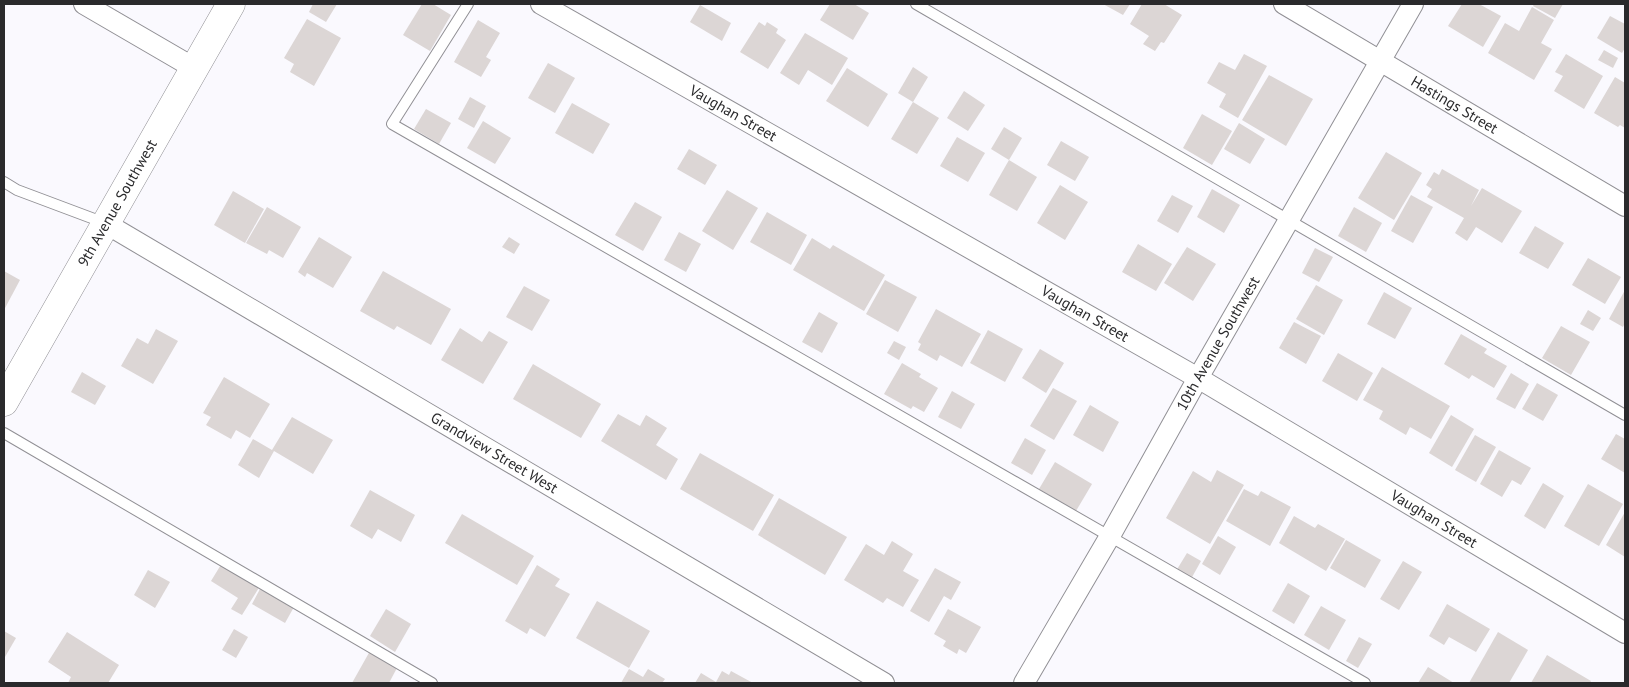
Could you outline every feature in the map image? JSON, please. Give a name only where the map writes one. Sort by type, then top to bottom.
[{"type":"main road","name":"9th Avenue Southwest","points":[[4,400],[231,4]]},
{"type":"street","points":[[84,4],[194,68]]},
{"type":"street","name":"Vaughan Street","points":[[541,4],[1198,378],[1625,633]]},
{"type":"street","name":"Hastings Street","points":[[1284,4],[1625,206]]},
{"type":"street","name":"10th Avenue Southwest","points":[[1024,683],[1110,536],[1198,378],[1413,4]]},
{"type":"street","name":"Grandview Street West","points":[[105,223],[884,683]]},
{"type":"lane","points":[[468,4],[392,124],[1365,683]]},
{"type":"lane","points":[[916,4],[1625,415]]},
{"type":"lane","points":[[4,182],[17,190],[105,223]]},
{"type":"lane","points":[[4,432],[432,683]]},
{"type":"building","points":[[313,4],[337,4],[326,22],[309,12]]},
{"type":"building","points":[[422,4],[433,4],[451,15],[430,51],[403,35]]},
{"type":"building","points":[[830,4],[854,4],[869,13],[853,40],[820,20]]},
{"type":"building","points":[[1103,4],[1130,4],[1123,15]]},
{"type":"building","points":[[1142,4],[1164,4],[1182,15],[1164,43],[1161,42],[1155,51],[1143,44],[1149,36],[1130,24]]},
{"type":"building","points":[[1462,4],[1479,4],[1501,16],[1483,47],[1448,26]]},
{"type":"building","points":[[1534,4],[1563,4],[1555,18],[1533,6]]},
{"type":"building","points":[[700,5],[731,23],[722,41],[690,22]]},
{"type":"building","points":[[1532,7],[1554,20],[1541,43],[1552,49],[1534,80],[1488,53],[1505,23],[1519,31]]},
{"type":"building","points":[[1610,16],[1625,24],[1625,48],[1622,53],[1597,38]]},
{"type":"building","points":[[307,19],[341,38],[314,86],[290,72],[294,64],[284,58]]},
{"type":"building","points":[[478,20],[500,33],[486,57],[491,60],[481,77],[454,62]]},
{"type":"building","points":[[759,22],[765,26],[767,22],[778,29],[776,33],[786,40],[768,69],[740,52]]},
{"type":"building","points":[[805,33],[848,58],[832,85],[808,70],[799,85],[780,73]]},
{"type":"building","points":[[1604,50],[1618,58],[1613,68],[1598,60]]},
{"type":"building","points":[[1244,54],[1267,66],[1238,118],[1219,107],[1226,94],[1207,83],[1219,62],[1235,70]]},
{"type":"building","points":[[1566,54],[1603,76],[1584,109],[1554,91],[1563,76],[1555,72]]},
{"type":"building","points":[[548,63],[575,78],[555,113],[528,98]]},
{"type":"building","points":[[913,67],[928,77],[913,102],[898,93]]},
{"type":"building","points":[[847,68],[888,94],[868,127],[826,101]]},
{"type":"building","points":[[1269,75],[1313,99],[1286,146],[1242,120]]},
{"type":"building","points":[[1615,77],[1625,83],[1625,128],[1620,125],[1618,127],[1594,113]]},
{"type":"building","points":[[964,91],[985,105],[968,131],[947,118]]},
{"type":"building","points":[[470,97],[486,106],[474,128],[458,119]]},
{"type":"building","points":[[913,102],[939,118],[917,154],[891,139]]},
{"type":"building","points":[[572,103],[610,124],[593,154],[555,133]]},
{"type":"building","points":[[426,109],[451,123],[439,144],[414,129]]},
{"type":"building","points":[[1202,114],[1232,131],[1212,165],[1183,148]]},
{"type":"building","points":[[483,121],[511,138],[495,164],[467,148]]},
{"type":"building","points":[[1239,123],[1265,139],[1250,164],[1224,149]]},
{"type":"building","points":[[1004,127],[1022,138],[1009,160],[991,149]]},
{"type":"building","points":[[957,137],[985,153],[968,182],[940,166]]},
{"type":"building","points":[[1061,141],[1089,157],[1075,181],[1047,165]]},
{"type":"building","points":[[689,149],[717,165],[705,185],[677,169]]},
{"type":"building","points":[[1386,152],[1422,173],[1394,220],[1358,198]]},
{"type":"building","points":[[1009,160],[1037,177],[1017,211],[989,195]]},
{"type":"building","points":[[1442,169],[1479,190],[1471,206],[1482,188],[1522,211],[1502,243],[1476,227],[1467,241],[1455,233],[1464,218],[1427,197],[1432,189],[1426,185],[1434,172],[1439,175]]},
{"type":"building","points":[[1060,185],[1088,202],[1065,240],[1037,223]]},
{"type":"building","points":[[1212,189],[1240,205],[1224,233],[1197,217]]},
{"type":"building","points":[[727,190],[758,208],[733,250],[702,231]]},
{"type":"building","points":[[233,191],[264,209],[245,243],[214,225]]},
{"type":"building","points":[[1172,195],[1193,206],[1178,233],[1157,221]]},
{"type":"building","points":[[1411,195],[1433,207],[1413,243],[1391,231]]},
{"type":"building","points":[[635,202],[662,217],[643,251],[615,235]]},
{"type":"building","points":[[267,207],[301,227],[283,258],[269,250],[267,254],[246,243]]},
{"type":"building","points":[[1354,207],[1382,223],[1366,252],[1338,236]]},
{"type":"building","points":[[767,212],[807,235],[791,265],[750,242]]},
{"type":"building","points":[[1535,226],[1564,243],[1548,269],[1519,253]]},
{"type":"building","points":[[679,232],[701,244],[686,272],[664,260]]},
{"type":"building","points":[[319,237],[352,257],[333,288],[307,273],[305,277],[298,272]]},
{"type":"building","points":[[509,237],[520,244],[514,254],[502,247]]},
{"type":"building","points":[[812,238],[830,249],[833,245],[885,275],[864,311],[793,270]]},
{"type":"building","points":[[1138,244],[1172,264],[1156,291],[1122,272]]},
{"type":"building","points":[[1187,247],[1216,264],[1193,301],[1164,283]]},
{"type":"building","points":[[1315,248],[1333,257],[1319,282],[1302,273]]},
{"type":"building","points":[[1588,258],[1621,277],[1605,304],[1572,285]]},
{"type":"building","points":[[4,271],[20,280],[4,310]]},
{"type":"building","points":[[383,271],[451,309],[431,345],[397,326],[394,330],[360,311]]},
{"type":"building","points":[[885,280],[917,297],[898,332],[866,314]]},
{"type":"building","points":[[1316,285],[1343,300],[1324,335],[1296,319]]},
{"type":"building","points":[[524,286],[550,300],[532,331],[506,317]]},
{"type":"building","points":[[1625,290],[1625,323],[1623,327],[1609,319]]},
{"type":"building","points":[[1384,292],[1412,308],[1395,339],[1367,324]]},
{"type":"building","points":[[936,309],[981,334],[962,367],[940,355],[937,361],[918,350],[921,344],[918,342]]},
{"type":"building","points":[[1588,310],[1601,318],[1593,331],[1580,324]]},
{"type":"building","points":[[819,312],[838,323],[822,353],[802,342]]},
{"type":"building","points":[[1294,322],[1321,336],[1306,364],[1279,348]]},
{"type":"building","points":[[1561,326],[1590,342],[1571,375],[1542,358]]},
{"type":"building","points":[[460,328],[482,342],[489,331],[508,342],[483,384],[441,360]]},
{"type":"building","points":[[156,329],[178,341],[153,384],[121,366],[137,338],[148,344]]},
{"type":"building","points":[[988,330],[1023,349],[1005,382],[970,363]]},
{"type":"building","points":[[1461,334],[1487,349],[1484,353],[1507,366],[1494,388],[1472,375],[1469,379],[1444,364]]},
{"type":"building","points":[[894,341],[906,347],[899,360],[887,353]]},
{"type":"building","points":[[1040,349],[1064,363],[1046,393],[1022,378]]},
{"type":"building","points":[[1338,353],[1373,373],[1357,401],[1322,381]]},
{"type":"building","points":[[902,363],[921,374],[919,377],[938,388],[924,412],[913,406],[911,409],[884,394]]},
{"type":"building","points":[[533,364],[601,404],[581,438],[513,399]]},
{"type":"building","points":[[1382,367],[1450,406],[1431,439],[1410,427],[1406,435],[1379,419],[1383,411],[1363,400]]},
{"type":"building","points":[[82,372],[106,386],[95,405],[71,392]]},
{"type":"building","points":[[1511,373],[1529,384],[1515,409],[1496,399]]},
{"type":"building","points":[[224,377],[270,404],[250,438],[236,430],[231,439],[206,425],[211,417],[203,413]]},
{"type":"building","points":[[1537,383],[1558,395],[1543,421],[1522,409]]},
{"type":"building","points":[[1053,388],[1077,401],[1054,440],[1030,426]]},
{"type":"building","points":[[952,391],[975,404],[961,429],[938,417]]},
{"type":"building","points":[[1090,405],[1119,422],[1103,452],[1073,435]]},
{"type":"building","points":[[618,414],[640,426],[646,415],[667,428],[656,445],[678,459],[666,480],[601,441]]},
{"type":"building","points":[[1451,415],[1474,429],[1452,467],[1429,453]]},
{"type":"building","points":[[292,417],[333,440],[313,474],[274,451],[259,478],[238,465],[253,439],[272,450]]},
{"type":"building","points":[[1616,434],[1625,439],[1625,473],[1601,459]]},
{"type":"building","points":[[1475,435],[1496,447],[1476,482],[1455,470]]},
{"type":"building","points":[[1025,438],[1046,450],[1032,475],[1011,463]]},
{"type":"building","points":[[1499,450],[1531,468],[1521,485],[1512,480],[1502,497],[1480,484]]},
{"type":"building","points":[[700,453],[774,495],[753,531],[680,489]]},
{"type":"building","points":[[1055,462],[1092,484],[1076,511],[1039,489]]},
{"type":"building","points":[[1217,470],[1244,485],[1210,544],[1166,518],[1193,471],[1211,482]]},
{"type":"building","points":[[1543,483],[1564,496],[1545,529],[1524,516]]},
{"type":"building","points":[[1588,484],[1623,504],[1599,546],[1564,526]]},
{"type":"building","points":[[1244,489],[1258,496],[1261,491],[1291,507],[1270,546],[1226,521]]},
{"type":"building","points":[[370,490],[415,515],[401,542],[378,529],[372,539],[350,526]]},
{"type":"building","points":[[779,498],[847,537],[825,575],[758,535]]},
{"type":"building","points":[[1625,512],[1625,557],[1606,545]]},
{"type":"building","points":[[462,514],[534,556],[517,585],[445,543]]},
{"type":"building","points":[[1294,516],[1315,528],[1318,524],[1345,539],[1326,571],[1279,543]]},
{"type":"building","points":[[1218,536],[1236,547],[1220,575],[1202,564]]},
{"type":"building","points":[[1346,540],[1381,560],[1365,588],[1330,568]]},
{"type":"building","points":[[892,541],[913,554],[903,571],[919,580],[903,607],[887,598],[883,603],[844,580],[866,544],[884,555]]},
{"type":"building","points":[[1187,553],[1201,561],[1191,579],[1176,571]]},
{"type":"building","points":[[1403,561],[1422,572],[1399,610],[1380,599]]},
{"type":"building","points":[[222,563],[260,586],[242,615],[231,609],[238,598],[211,581]]},
{"type":"building","points":[[537,565],[560,579],[555,586],[570,594],[545,637],[530,628],[527,634],[505,621]]},
{"type":"building","points":[[935,568],[961,582],[951,600],[944,596],[929,622],[910,611]]},
{"type":"building","points":[[148,570],[170,582],[155,608],[134,595]]},
{"type":"building","points":[[1288,583],[1310,596],[1294,624],[1272,611]]},
{"type":"building","points":[[260,589],[294,607],[285,623],[252,604]]},
{"type":"building","points":[[597,601],[650,631],[629,668],[576,638]]},
{"type":"building","points":[[1447,604],[1490,629],[1476,652],[1449,637],[1444,645],[1429,636]]},
{"type":"building","points":[[1321,606],[1346,620],[1329,650],[1304,635]]},
{"type":"building","points":[[386,609],[411,624],[395,652],[370,636]]},
{"type":"building","points":[[948,609],[981,627],[966,653],[959,649],[957,654],[943,646],[946,641],[934,634]]},
{"type":"building","points":[[234,629],[248,637],[236,658],[222,650]]},
{"type":"building","points":[[4,631],[16,638],[5,657],[4,657]]},
{"type":"building","points":[[67,632],[119,665],[108,683],[68,683],[71,677],[48,662]]},
{"type":"building","points":[[1498,632],[1528,650],[1509,683],[1469,683]]},
{"type":"building","points":[[1359,637],[1372,644],[1358,668],[1346,661]]},
{"type":"building","points":[[370,651],[398,666],[389,683],[352,683]]},
{"type":"building","points":[[1547,655],[1591,681],[1590,683],[1531,683]]},
{"type":"building","points":[[1428,667],[1454,683],[1418,683]]},
{"type":"building","points":[[629,669],[643,677],[648,669],[665,679],[662,683],[621,683]]},
{"type":"building","points":[[722,671],[729,675],[731,671],[753,683],[695,683],[701,673],[716,682]]}]
